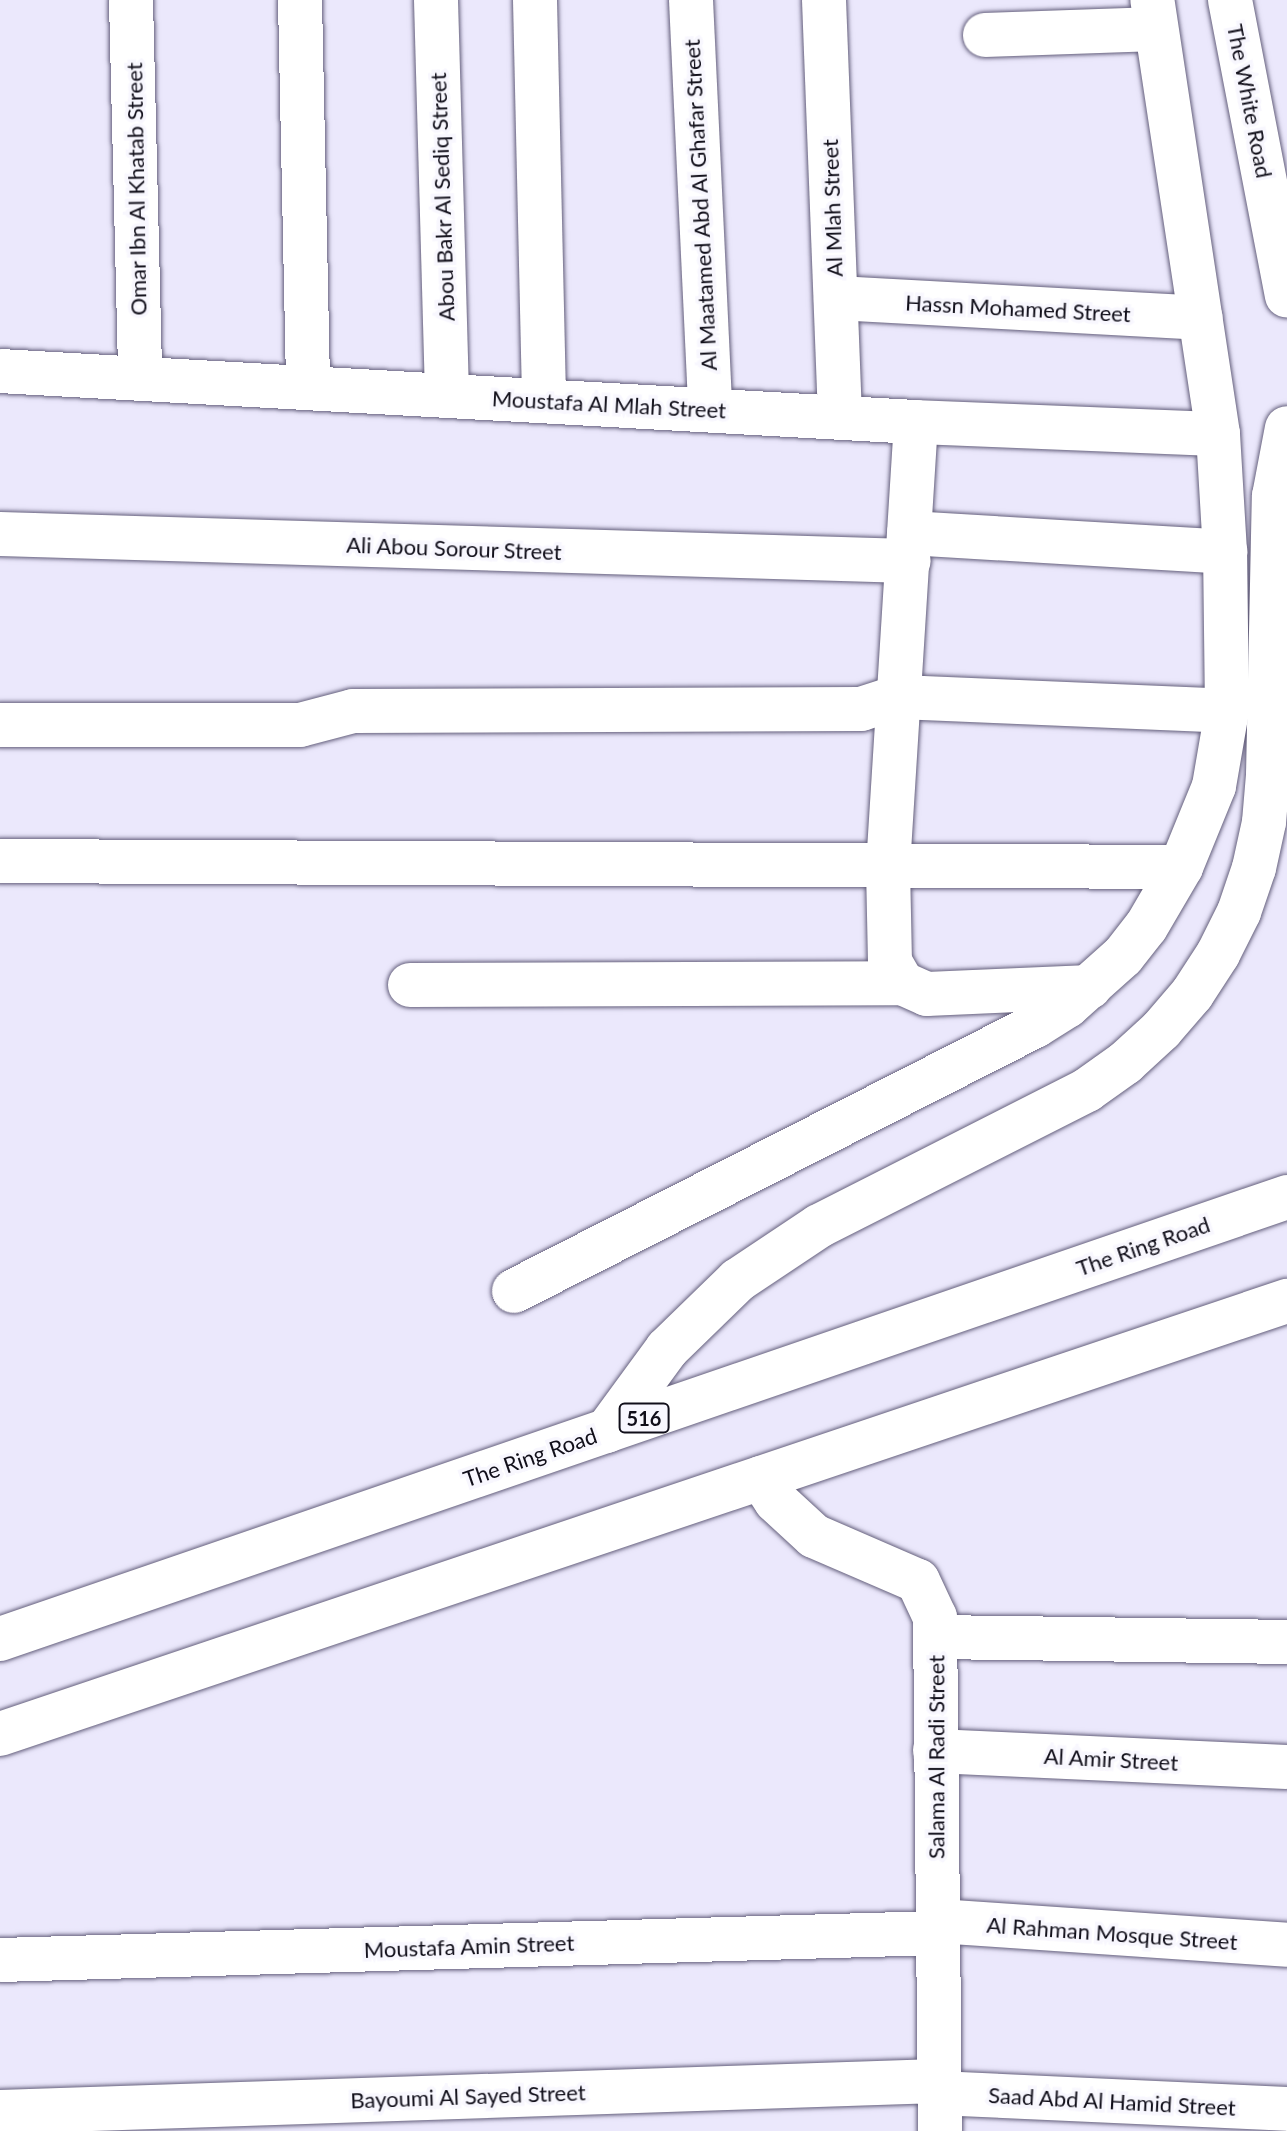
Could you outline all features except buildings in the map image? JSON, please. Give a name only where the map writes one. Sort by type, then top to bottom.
[{"type":"main road","name":"Omar Ibn Al Khatab Street","points":[[131,0],[140,379]]},
{"type":"main road","points":[[300,0],[308,387]]},
{"type":"main road","name":"Abou Bakr Al Sediq Street","points":[[436,0],[447,395]]},
{"type":"main road","points":[[535,0],[544,400]]},
{"type":"main road","name":"Al Maatamed Abd Al Ghafar Street","points":[[691,0],[710,409]]},
{"type":"main road","name":"Al Mlah Street","points":[[824,0],[840,416]]},
{"type":"main road","name":"The White Road","points":[[1230,0],[1287,296]]},
{"type":"main road","points":[[514,1291],[1035,1026],[1090,987],[1123,956],[1146,927],[1181,867],[1214,786],[1227,711],[1225,552],[1218,434],[1154,14],[985,35]]},
{"type":"main road","name":"Hassn Mohamed Street","points":[[836,298],[1200,318]]},
{"type":"main road","name":"Moustafa Al Mlah Street","points":[[0,371],[916,422],[1218,434]]},
{"type":"main road","points":[[902,983],[890,962],[888,867],[916,422]]},
{"type":"main road","points":[[607,1431],[667,1349],[738,1280],[819,1226],[1087,1090],[1152,1038],[1192,994],[1218,954],[1239,912],[1254,868],[1264,822],[1268,775],[1274,496],[1287,428]]},
{"type":"main road","name":"Ali Abou Sorour Street","points":[[0,534],[1225,552]]},
{"type":"main road","points":[[0,725],[300,725],[353,711],[861,709],[899,697],[1227,711]]},
{"type":"main road","points":[[0,861],[1181,867]]},
{"type":"main road","points":[[410,985],[902,983],[927,994],[1090,987]]},
{"type":"main road","name":"The Ring Road","points":[[0,1639],[1287,1197]]},
{"type":"main road","points":[[0,1734],[1287,1301]]},
{"type":"main road","name":"Salama Al Radi Street","points":[[761,1478],[776,1501],[814,1536],[918,1581],[935,1617],[938,2102]]},
{"type":"main road","points":[[935,1637],[1287,1642]]},
{"type":"main road","name":"Al Amir Street","points":[[935,1751],[1287,1767]]},
{"type":"main road","name":"Al Rahman Mosque Street","points":[[938,1927],[1287,1945]]},
{"type":"main road","name":"Moustafa Amin Street","points":[[0,1960],[938,1927]]},
{"type":"main road","name":"Saad Abd Al Hamid Street","points":[[938,2102],[1287,2109]]},
{"type":"main road","name":"Bayoumi Al Sayed Street","points":[[0,2112],[938,2102]]}]
